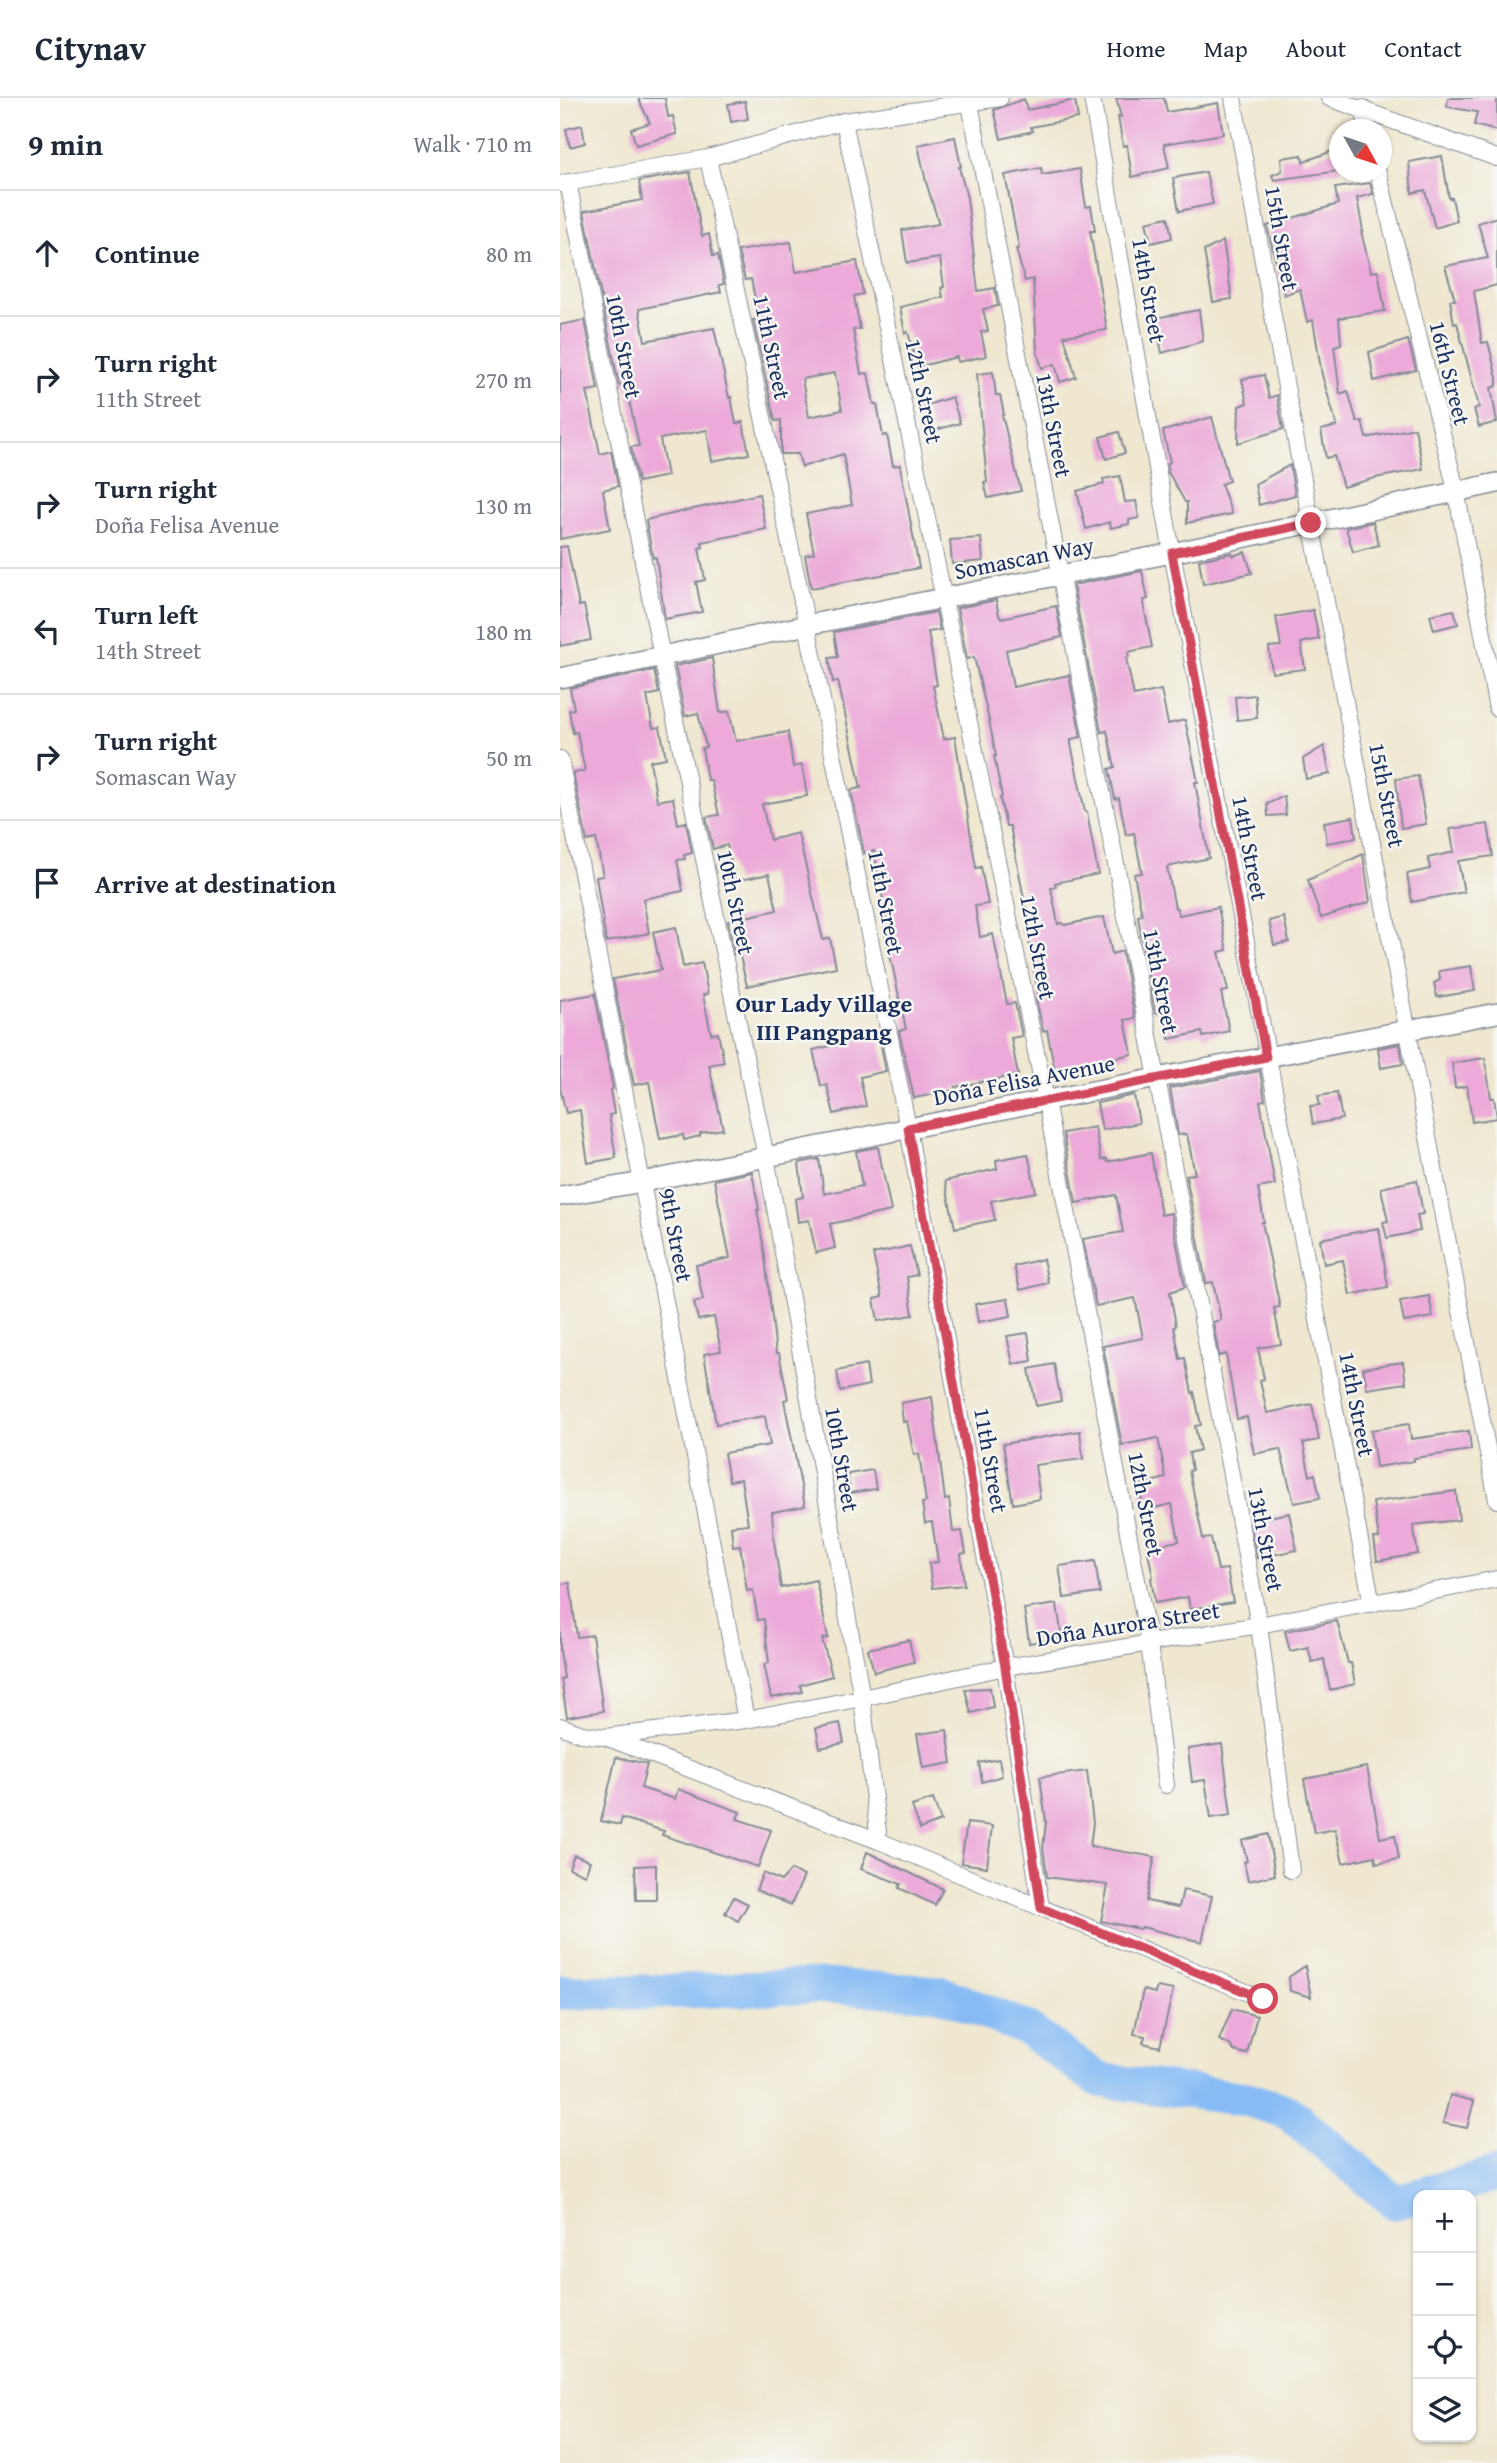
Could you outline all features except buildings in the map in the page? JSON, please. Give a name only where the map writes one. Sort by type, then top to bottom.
[{"type":"street","points":[[564,183],[708,158],[844,121],[1000,98]]},
{"type":"street","name":"14th Street","points":[[1092,98],[1172,553],[1372,1604]]},
{"type":"street","name":"15th Street","points":[[1234,98],[1311,523],[1497,1500]]},
{"type":"street","points":[[1329,98],[1497,158]]},
{"type":"street","name":"13th Street","points":[[970,104],[1259,1625],[1291,1870]]},
{"type":"street","points":[[1363,108],[1366,119]]},
{"type":"street","name":"12th Street","points":[[844,121],[1046,1101],[1149,1643],[1166,1785]]},
{"type":"street","name":"11th Street","points":[[708,158],[807,625],[908,1128],[1005,1667],[1041,1908]]},
{"type":"street","name":"16th Street","points":[[1380,182],[1455,490],[1497,709]]},
{"type":"street","name":"10th Street","points":[[564,183],[765,1157],[862,1698],[879,1840]]},
{"type":"street","name":"Somascan Way","points":[[560,678],[807,625],[1172,553],[1497,483]]},
{"type":"street","name":"9th Street","points":[[560,759],[746,1720]]},
{"type":"street","name":"Doña Felisa Avenue","points":[[560,1196],[643,1182],[1157,1078],[1497,1013]]},
{"type":"street","name":"Doña Aurora Street","points":[[560,1726],[582,1734],[605,1737],[746,1720],[1005,1667],[1259,1625],[1497,1579]]},
{"type":"street","points":[[605,1737],[879,1840],[1263,1999]]},
{"type":"waterway","points":[[560,1992],[825,1986],[940,1993],[1025,2028],[1099,2080],[1247,2099],[1288,2112],[1395,2202],[1497,2174]]},
{"type":"district","name":"Our Lady Village III Pangpang","points":[[824,1018]]},
{"type":"route","points":[[1263,1999],[1041,1908],[1005,1667],[908,1128],[1266,1057],[1172,553],[1311,523]]}]
